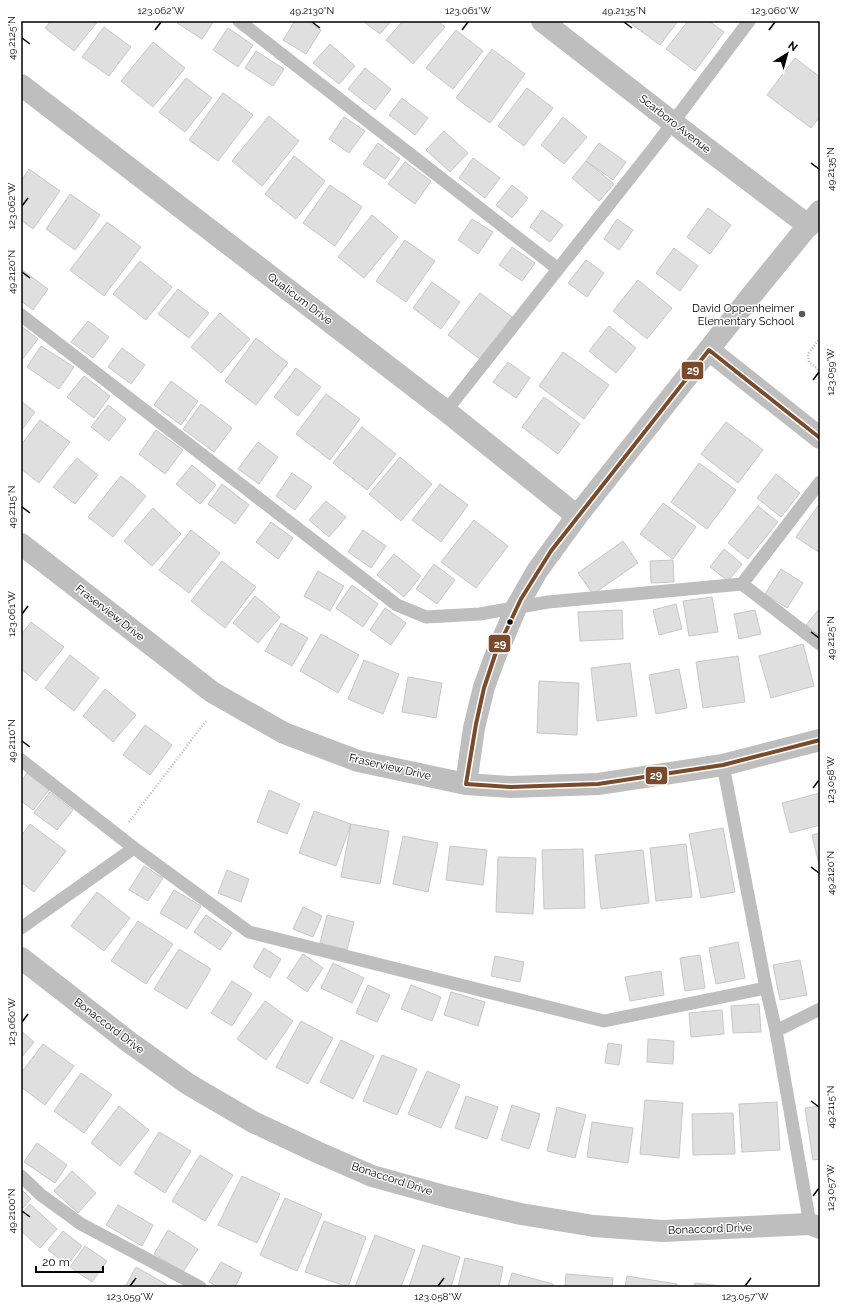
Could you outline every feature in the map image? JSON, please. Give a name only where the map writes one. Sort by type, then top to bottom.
[{"type":"street","name":"Scarboro Avenue","points":[[542,21],[672,122],[814,218]]},
{"type":"street","name":"Qualicum Drive","points":[[21,85],[446,411],[577,516]]},
{"type":"street","points":[[466,784],[474,728],[484,687],[516,608],[537,571],[577,516],[814,218]]},
{"type":"street","points":[[709,350],[820,438]]},
{"type":"street","name":"Fraserview Drive","points":[[21,544],[212,692],[284,733],[358,761],[466,784],[511,788],[598,784],[723,765],[820,740]]},
{"type":"street","name":"Bonaccord Drive","points":[[21,958],[129,1042],[188,1084],[253,1122],[372,1176],[448,1197],[521,1214],[594,1226],[662,1231],[815,1226]]},
{"type":"lane","points":[[239,21],[558,269]]},
{"type":"lane","points":[[446,411],[558,269],[749,21]]},
{"type":"lane","points":[[21,315],[397,605],[426,617],[480,614],[548,602],[742,584],[820,644]]},
{"type":"lane","points":[[742,584],[820,482]]},
{"type":"lane","points":[[21,760],[134,848],[249,932],[604,1021],[766,988]]},
{"type":"lane","points":[[723,765],[766,988],[815,1226]]},
{"type":"lane","points":[[21,928],[134,848]]},
{"type":"lane","points":[[776,1031],[820,1009]]},
{"type":"lane","points":[[21,1176],[41,1194],[81,1224],[200,1287]]},
{"type":"path","points":[[820,338],[808,354],[809,362],[820,371]]},
{"type":"path","points":[[119,835],[206,722]]},
{"type":"building","points":[[51,21],[98,21],[74,51],[45,28]]},
{"type":"building","points":[[178,21],[214,21],[202,39],[177,23]]},
{"type":"building","points":[[295,21],[307,21],[321,30],[306,54],[283,40]]},
{"type":"building","points":[[363,21],[391,21],[380,34]]},
{"type":"building","points":[[403,21],[438,21],[445,27],[413,64],[386,40]]},
{"type":"building","points":[[631,21],[678,21],[660,45],[630,23]]},
{"type":"building","points":[[688,21],[709,21],[724,32],[695,71],[666,49]]},
{"type":"building","points":[[104,27],[131,47],[109,76],[82,57]]},
{"type":"building","points":[[228,28],[253,45],[238,67],[213,50]]},
{"type":"building","points":[[456,30],[483,51],[453,89],[426,68]]},
{"type":"building","points":[[153,42],[185,68],[153,107],[121,81]]},
{"type":"building","points":[[330,44],[355,66],[339,84],[313,63]]},
{"type":"building","points":[[492,49],[525,74],[490,123],[456,98]]},
{"type":"building","points":[[256,51],[284,69],[273,86],[245,68]]},
{"type":"building","points":[[795,58],[820,77],[820,117],[811,128],[767,95]]},
{"type":"building","points":[[365,68],[391,89],[375,110],[348,89]]},
{"type":"building","points":[[186,78],[212,98],[185,132],[159,112]]},
{"type":"building","points":[[527,88],[553,108],[524,146],[498,126]]},
{"type":"building","points":[[223,93],[253,115],[218,161],[189,140]]},
{"type":"building","points":[[402,98],[428,118],[415,135],[389,115]]},
{"type":"building","points":[[269,116],[299,141],[262,186],[232,161]]},
{"type":"building","points":[[344,117],[365,131],[349,153],[329,139]]},
{"type":"building","points":[[563,117],[587,137],[564,164],[541,145]]},
{"type":"building","points":[[444,131],[468,153],[450,172],[426,150]]},
{"type":"building","points":[[378,143],[400,159],[385,179],[363,164]]},
{"type":"building","points":[[599,143],[626,162],[613,180],[586,161]]},
{"type":"building","points":[[294,156],[325,181],[296,219],[265,194]]},
{"type":"building","points":[[473,158],[500,178],[485,198],[459,178]]},
{"type":"building","points":[[586,161],[614,184],[599,201],[572,178]]},
{"type":"building","points":[[405,162],[431,181],[415,204],[388,184]]},
{"type":"building","points":[[29,169],[60,191],[33,229],[21,220],[21,181]]},
{"type":"building","points":[[330,185],[362,207],[335,246],[303,223]]},
{"type":"building","points":[[512,185],[528,198],[512,218],[496,205]]},
{"type":"building","points":[[70,194],[100,215],[75,250],[46,229]]},
{"type":"building","points":[[708,208],[731,225],[710,254],[687,237]]},
{"type":"building","points":[[542,210],[563,225],[550,242],[530,227]]},
{"type":"building","points":[[372,215],[398,237],[364,278],[338,257]]},
{"type":"building","points":[[472,219],[493,232],[478,254],[458,240]]},
{"type":"building","points":[[617,219],[633,230],[619,250],[604,239]]},
{"type":"building","points":[[107,222],[141,247],[104,296],[70,270]]},
{"type":"building","points":[[405,240],[435,261],[406,302],[376,281]]},
{"type":"building","points":[[512,247],[535,263],[522,281],[499,265]]},
{"type":"building","points":[[674,248],[698,266],[680,291],[656,273]]},
{"type":"building","points":[[586,260],[604,273],[587,297],[568,283]]},
{"type":"building","points":[[140,261],[172,287],[146,320],[113,294]]},
{"type":"building","points":[[21,269],[48,289],[33,310],[21,301]]},
{"type":"building","points":[[638,280],[672,308],[647,339],[613,311]]},
{"type":"building","points":[[432,282],[460,302],[441,329],[413,308]]},
{"type":"building","points":[[178,289],[209,313],[189,338],[158,314]]},
{"type":"building","points":[[480,293],[512,317],[481,360],[448,335]]},
{"type":"building","points":[[220,313],[250,339],[221,373],[191,347]]},
{"type":"building","points":[[88,321],[109,337],[93,358],[71,342]]},
{"type":"building","points":[[21,326],[38,339],[21,361]]},
{"type":"building","points":[[609,326],[636,348],[616,373],[589,351]]},
{"type":"building","points":[[256,338],[288,363],[256,405],[225,381]]},
{"type":"building","points":[[41,346],[74,367],[59,389],[27,367]]},
{"type":"building","points":[[122,348],[145,365],[131,384],[108,367]]},
{"type":"building","points":[[563,352],[609,385],[584,419],[539,386]]},
{"type":"building","points":[[508,362],[530,378],[516,398],[493,382]]},
{"type":"building","points":[[296,368],[321,387],[298,416],[274,397]]},
{"type":"building","points":[[84,376],[110,396],[94,418],[67,397]]},
{"type":"building","points":[[171,381],[198,401],[181,425],[154,405]]},
{"type":"building","points":[[326,394],[360,419],[330,460],[296,434]]},
{"type":"building","points":[[544,397],[580,424],[558,454],[522,427]]},
{"type":"building","points":[[21,401],[35,412],[21,431]]},
{"type":"building","points":[[201,404],[232,428],[214,452],[183,429]]},
{"type":"building","points":[[108,405],[126,419],[109,441],[91,427]]},
{"type":"building","points":[[40,420],[70,442],[39,483],[21,469],[21,445]]},
{"type":"building","points":[[726,422],[763,450],[738,483],[701,454]]},
{"type":"building","points":[[362,427],[396,454],[367,490],[333,463]]},
{"type":"building","points":[[156,430],[183,450],[165,474],[139,454]]},
{"type":"building","points":[[258,442],[278,457],[259,484],[238,469]]},
{"type":"building","points":[[400,457],[432,484],[401,521],[369,494]]},
{"type":"building","points":[[77,458],[98,475],[75,504],[53,487]]},
{"type":"building","points":[[699,463],[736,490],[707,529],[671,502]]},
{"type":"building","points":[[192,465],[216,485],[200,504],[176,484]]},
{"type":"building","points":[[292,473],[312,487],[295,510],[276,496]]},
{"type":"building","points":[[776,474],[800,493],[781,517],[757,498]]},
{"type":"building","points":[[121,476],[146,496],[113,537],[88,517]]},
{"type":"building","points":[[222,484],[249,505],[235,524],[208,504]]},
{"type":"building","points":[[440,484],[468,505],[441,542],[412,520]]},
{"type":"building","points":[[326,501],[346,517],[329,537],[309,520]]},
{"type":"building","points":[[663,503],[696,527],[673,559],[640,534]]},
{"type":"building","points":[[758,506],[778,522],[748,559],[728,543]]},
{"type":"building","points":[[818,506],[820,507],[820,553],[796,537]]},
{"type":"building","points":[[153,508],[181,534],[152,566],[124,541]]},
{"type":"building","points":[[474,520],[508,546],[476,588],[441,562]]},
{"type":"building","points":[[271,522],[293,538],[278,559],[256,542]]},
{"type":"building","points":[[191,530],[220,553],[189,593],[159,570]]},
{"type":"building","points":[[363,530],[386,546],[371,568],[348,552]]},
{"type":"building","points":[[623,541],[638,563],[593,594],[578,573]]},
{"type":"building","points":[[724,549],[742,564],[728,581],[710,567]]},
{"type":"building","points":[[394,554],[421,576],[404,597],[377,575]]},
{"type":"building","points":[[673,560],[674,582],[651,583],[650,561]]},
{"type":"building","points":[[222,561],[256,587],[225,628],[191,601]]},
{"type":"building","points":[[434,564],[455,580],[437,604],[416,589]]},
{"type":"building","points":[[781,569],[803,583],[787,608],[765,594]]},
{"type":"building","points":[[318,571],[344,586],[330,611],[304,596]]},
{"type":"building","points":[[352,585],[378,604],[363,627],[336,608]]},
{"type":"building","points":[[255,596],[280,617],[258,643],[233,623]]},
{"type":"building","points":[[712,597],[718,632],[689,636],[683,601]]},
{"type":"building","points":[[676,604],[682,629],[659,635],[653,610]]},
{"type":"building","points":[[385,608],[406,623],[391,645],[370,630]]},
{"type":"building","points":[[820,608],[820,637],[806,625]]},
{"type":"building","points":[[622,610],[623,639],[580,641],[578,612]]},
{"type":"building","points":[[755,610],[761,634],[739,639],[734,614]]},
{"type":"building","points":[[31,622],[64,647],[36,681],[21,669],[21,635]]},
{"type":"building","points":[[281,623],[308,638],[292,666],[265,651]]},
{"type":"building","points":[[321,634],[359,655],[338,693],[300,671]]},
{"type":"building","points":[[803,644],[814,686],[771,698],[759,656]]},
{"type":"building","points":[[70,655],[99,678],[74,711],[45,688]]},
{"type":"building","points":[[738,656],[745,702],[703,708],[696,662]]},
{"type":"building","points":[[364,660],[399,674],[383,714],[348,699]]},
{"type":"building","points":[[630,663],[637,716],[597,721],[591,668]]},
{"type":"building","points":[[679,669],[687,708],[656,714],[649,675]]},
{"type":"building","points":[[408,677],[442,683],[436,718],[402,712]]},
{"type":"building","points":[[539,681],[579,683],[577,735],[537,733]]},
{"type":"building","points":[[105,689],[136,715],[113,742],[83,716]]},
{"type":"building","points":[[145,725],[172,745],[150,775],[123,755]]},
{"type":"building","points":[[27,773],[49,790],[33,810],[21,801],[21,782]]},
{"type":"building","points":[[269,790],[300,804],[287,834],[257,822]]},
{"type":"building","points":[[50,792],[73,810],[57,830],[34,813]]},
{"type":"building","points":[[820,793],[820,825],[790,833],[782,803]]},
{"type":"building","points":[[314,811],[351,824],[336,866],[299,853]]},
{"type":"building","points":[[30,824],[66,851],[34,892],[21,882],[21,836]]},
{"type":"building","points":[[351,824],[389,831],[380,884],[341,877]]},
{"type":"building","points":[[723,828],[735,892],[701,898],[689,834]]},
{"type":"building","points":[[820,833],[820,869],[812,835]]},
{"type":"building","points":[[403,836],[438,843],[428,892],[393,884]]},
{"type":"building","points":[[686,844],[692,897],[656,901],[650,848]]},
{"type":"building","points":[[450,846],[487,850],[483,885],[446,880]]},
{"type":"building","points":[[583,849],[585,908],[544,909],[542,850]]},
{"type":"building","points":[[643,850],[649,903],[601,909],[595,855]]},
{"type":"building","points":[[498,857],[536,858],[533,914],[496,912]]},
{"type":"building","points":[[144,866],[163,878],[148,901],[129,890]]},
{"type":"building","points":[[227,870],[249,879],[241,902],[218,893]]},
{"type":"building","points":[[174,890],[201,906],[187,929],[160,913]]},
{"type":"building","points":[[97,892],[130,918],[104,951],[71,926]]},
{"type":"building","points":[[303,907],[322,916],[313,937],[293,929]]},
{"type":"building","points":[[206,915],[232,933],[220,950],[194,932]]},
{"type":"building","points":[[327,915],[354,922],[347,950],[320,943]]},
{"type":"building","points":[[138,921],[173,944],[146,984],[111,961]]},
{"type":"building","points":[[738,942],[745,978],[716,984],[709,948]]},
{"type":"building","points":[[264,948],[281,959],[270,978],[253,967]]},
{"type":"building","points":[[179,949],[211,969],[187,1009],[154,989]]},
{"type":"building","points":[[303,954],[323,968],[307,992],[287,978]]},
{"type":"building","points":[[700,955],[705,988],[685,991],[680,958]]},
{"type":"building","points":[[495,956],[524,962],[520,982],[491,976]]},
{"type":"building","points":[[800,960],[807,995],[780,1000],[773,965]]},
{"type":"building","points":[[333,963],[364,978],[352,1003],[321,988]]},
{"type":"building","points":[[661,971],[664,995],[630,1001],[625,977]]},
{"type":"building","points":[[232,981],[252,994],[232,1026],[211,1013]]},
{"type":"building","points":[[368,985],[390,995],[377,1022],[356,1013]]},
{"type":"building","points":[[411,985],[441,997],[432,1021],[401,1009]]},
{"type":"building","points":[[451,992],[485,1002],[478,1026],[444,1015]]},
{"type":"building","points":[[265,1001],[293,1021],[266,1060],[237,1039]]},
{"type":"building","points":[[759,1004],[761,1032],[733,1033],[731,1006]]},
{"type":"building","points":[[722,1010],[724,1034],[691,1037],[689,1013]]},
{"type":"building","points":[[301,1021],[333,1038],[308,1084],[276,1067]]},
{"type":"building","points":[[21,1031],[34,1042],[21,1058]]},
{"type":"building","points":[[648,1039],[674,1041],[673,1064],[647,1062]]},
{"type":"building","points":[[341,1040],[374,1056],[353,1099],[320,1082]]},
{"type":"building","points":[[608,1043],[622,1045],[619,1065],[605,1063]]},
{"type":"building","points":[[43,1044],[74,1066],[45,1105],[21,1087],[21,1073]]},
{"type":"building","points":[[382,1055],[417,1069],[397,1115],[363,1101]]},
{"type":"building","points":[[427,1071],[460,1085],[441,1128],[408,1114]]},
{"type":"building","points":[[81,1073],[112,1095],[84,1133],[54,1111]]},
{"type":"building","points":[[466,1096],[498,1107],[487,1139],[455,1128]]},
{"type":"building","points":[[645,1100],[683,1103],[679,1158],[640,1154]]},
{"type":"building","points":[[777,1102],[780,1150],[742,1152],[739,1104]]},
{"type":"building","points":[[512,1105],[540,1114],[529,1149],[501,1140]]},
{"type":"building","points":[[119,1106],[149,1130],[120,1166],[91,1143]]},
{"type":"building","points":[[820,1106],[820,1159],[813,1160],[805,1108]]},
{"type":"building","points":[[557,1107],[586,1115],[575,1158],[547,1151]]},
{"type":"building","points":[[733,1113],[735,1154],[693,1155],[692,1114]]},
{"type":"building","points":[[592,1122],[633,1128],[628,1163],[587,1157]]},
{"type":"building","points":[[159,1132],[191,1151],[165,1193],[134,1173]]},
{"type":"building","points":[[37,1143],[67,1165],[55,1183],[24,1162]]},
{"type":"building","points":[[200,1155],[233,1175],[205,1221],[172,1201]]},
{"type":"building","points":[[72,1171],[96,1193],[78,1213],[54,1191]]},
{"type":"building","points":[[242,1176],[280,1194],[257,1243],[218,1225]]},
{"type":"building","points":[[21,1189],[31,1199],[21,1210]]},
{"type":"building","points":[[285,1198],[322,1214],[297,1271],[260,1255]]},
{"type":"building","points":[[30,1204],[57,1229],[40,1248],[21,1231],[21,1214]]},
{"type":"building","points":[[118,1205],[153,1225],[142,1246],[106,1225]]},
{"type":"building","points":[[324,1221],[366,1237],[348,1287],[305,1272]]},
{"type":"building","points":[[168,1230],[198,1249],[183,1272],[154,1254]]},
{"type":"building","points":[[63,1231],[82,1246],[67,1265],[48,1250]]},
{"type":"building","points":[[375,1235],[415,1250],[401,1287],[355,1287]]},
{"type":"building","points":[[423,1245],[460,1257],[451,1287],[409,1287]]},
{"type":"building","points":[[85,1246],[107,1261],[92,1282],[70,1267]]},
{"type":"building","points":[[465,1258],[503,1267],[499,1287],[458,1287]]},
{"type":"building","points":[[221,1262],[242,1273],[235,1287],[218,1287],[209,1282]]},
{"type":"building","points":[[136,1267],[171,1287],[125,1287]]},
{"type":"building","points":[[512,1273],[553,1284],[552,1287],[508,1287]]},
{"type":"building","points":[[566,1274],[613,1278],[612,1287],[565,1287]]},
{"type":"building","points":[[627,1276],[677,1284],[677,1287],[625,1287]]},
{"type":"building","points":[[695,1283],[731,1287],[694,1287]]},
{"type":"transit line","name":"29","points":[[820,438],[709,350],[551,551],[521,599],[496,652],[484,688],[476,724],[466,784],[511,787],[598,784],[723,765],[820,740]]},
{"type":"place","name":"David Oppenheimer Elementary School","points":[[802,314]]}]
